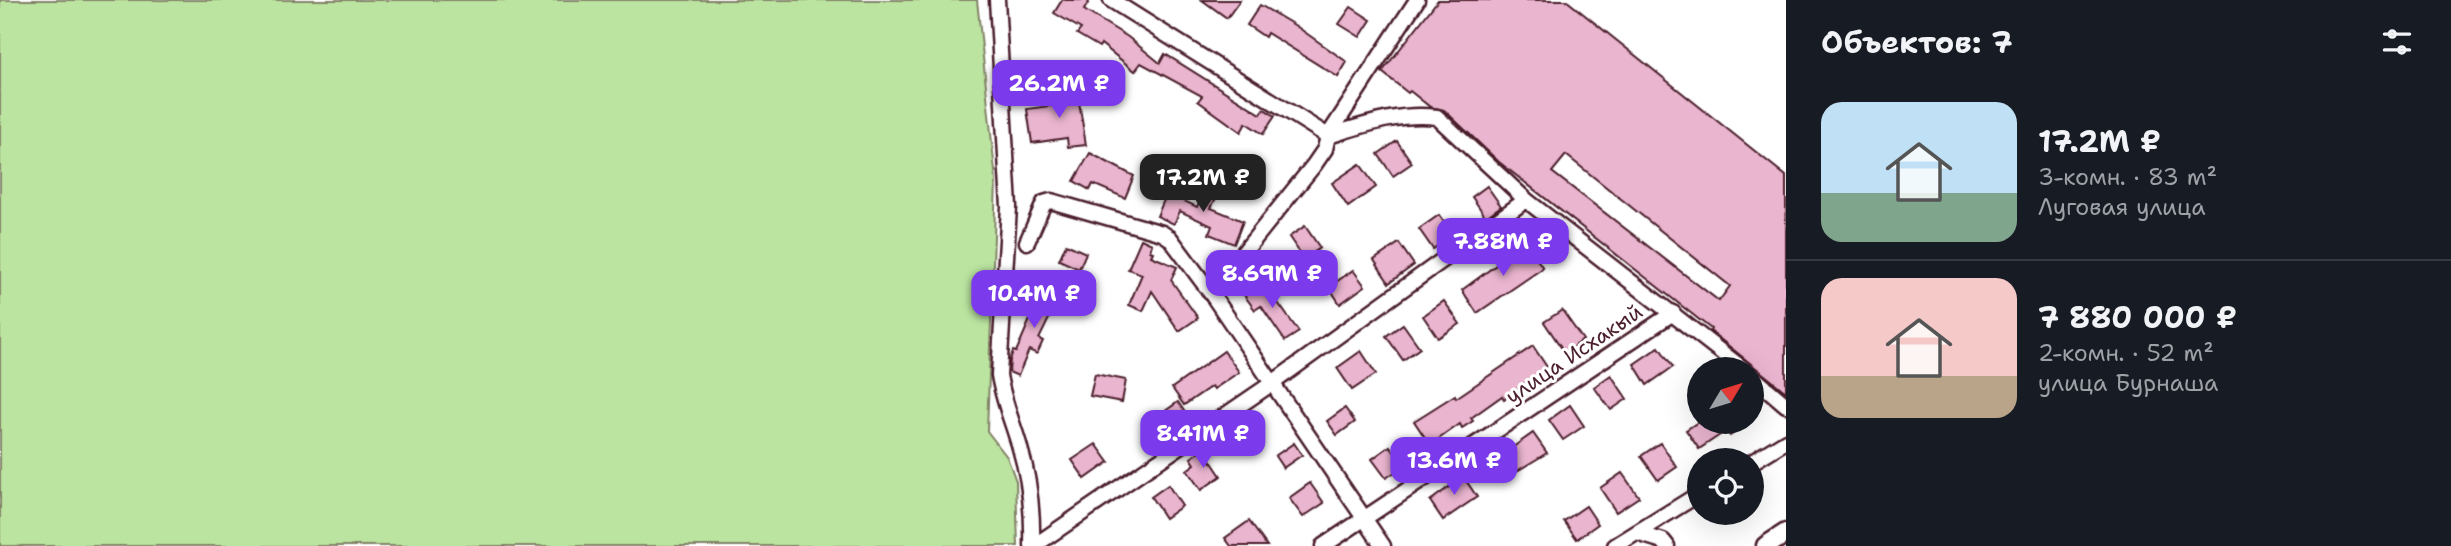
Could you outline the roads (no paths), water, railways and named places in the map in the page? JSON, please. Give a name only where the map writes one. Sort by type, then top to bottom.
[{"type":"street","points":[[997,0],[1009,207],[999,375],[1002,397],[1027,477],[1033,512],[1033,546]]},
{"type":"street","points":[[1111,0],[1328,136],[1398,116],[1437,117],[1526,200],[1728,357]]},
{"type":"street","points":[[1210,293],[1314,165],[1325,149],[1328,136],[1416,0]]},
{"type":"street","points":[[1033,546],[1271,384],[1526,200]]},
{"type":"street","points":[[1027,242],[1044,203],[1051,201],[1161,233],[1177,246],[1383,546]]},
{"type":"street","name":"улица Исхакый","points":[[1323,546],[1673,313]]},
{"type":"street","points":[[1764,386],[1786,405]]},
{"type":"street","points":[[1764,455],[1786,441]]},
{"type":"street","points":[[1615,546],[1687,502]]},
{"type":"street","points":[[1637,533],[1663,541],[1667,546]]},
{"type":"street","points":[[1766,546],[1786,533]]}]
